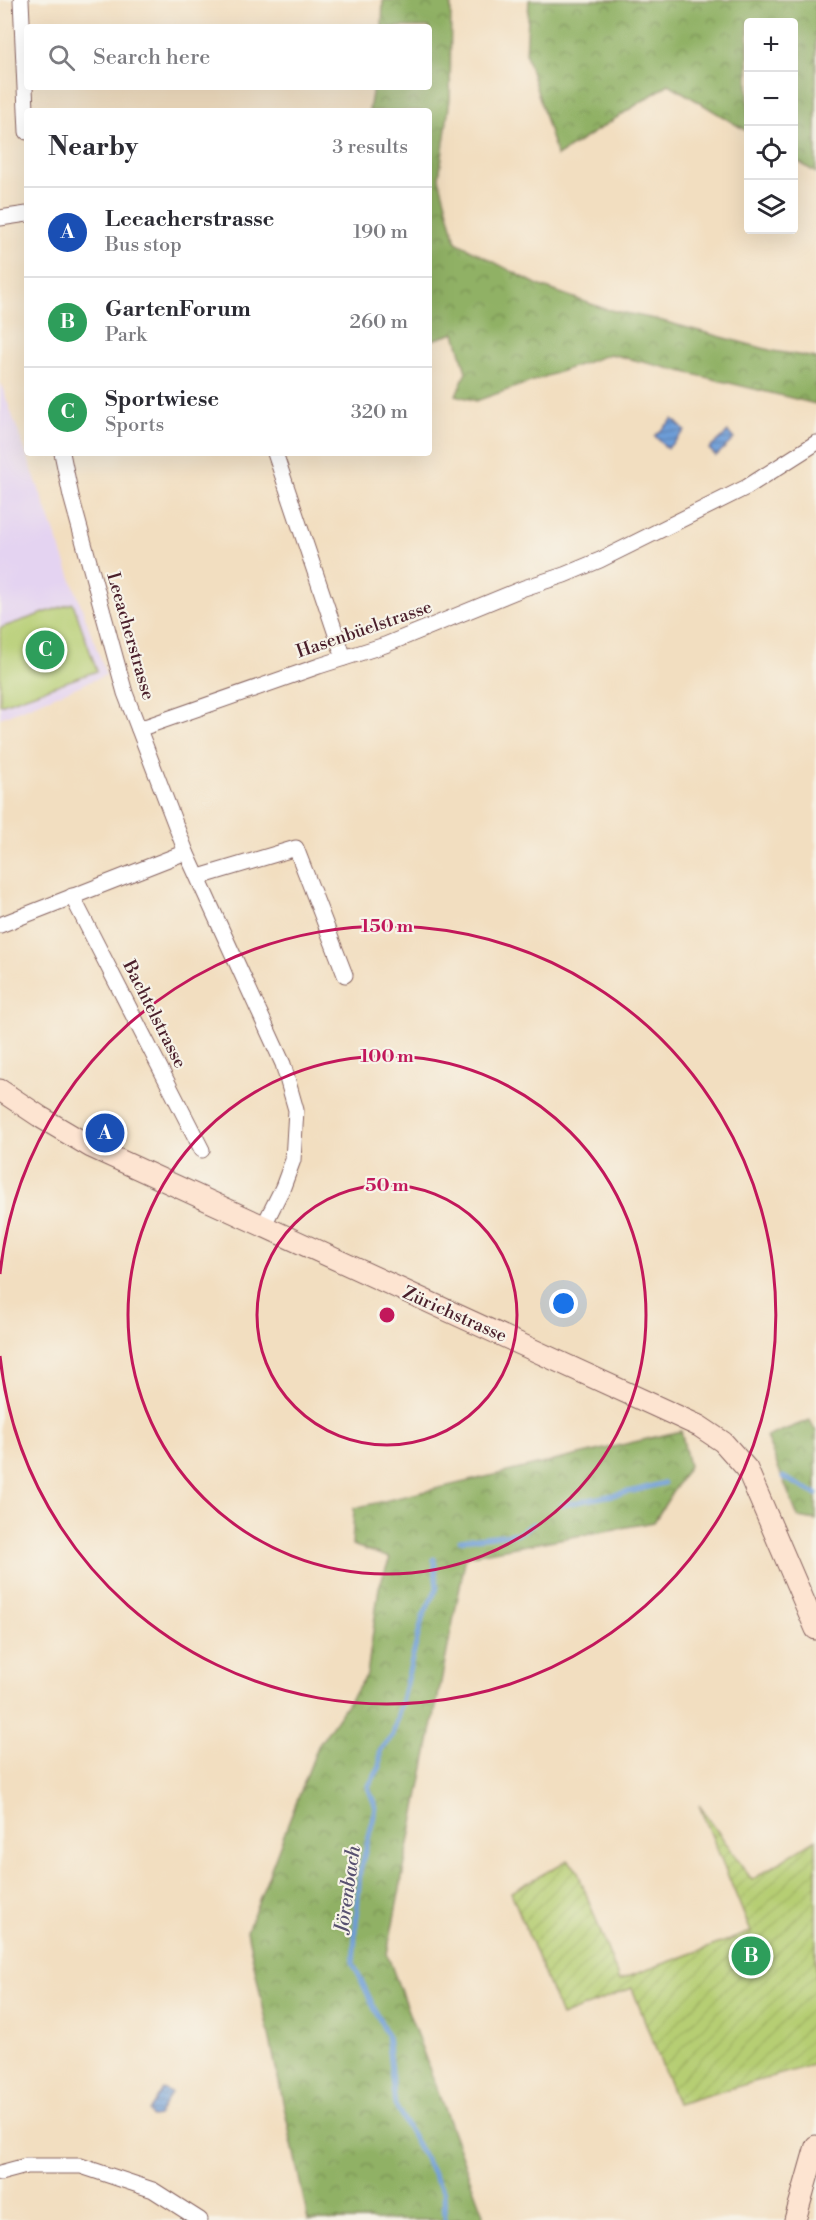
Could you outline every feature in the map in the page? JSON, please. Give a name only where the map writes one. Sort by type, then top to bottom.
[{"type":"main road","name":"Zürichstrasse","points":[[0,1090],[91,1147],[699,1426],[723,1442],[747,1469],[816,1629]]},
{"type":"main road","points":[[795,2220],[816,2146]]},
{"type":"street","points":[[21,0],[24,66]]},
{"type":"street","points":[[25,90],[26,108]]},
{"type":"street","points":[[0,218],[24,214]]},
{"type":"street","name":"Hasenbüelstrasse","points":[[139,729],[434,626],[524,588],[600,560],[747,488],[816,442]]},
{"type":"street","name":"Leeacherstrasse","points":[[63,456],[77,520],[125,693],[152,758],[186,852],[283,1064],[296,1110],[293,1160],[283,1187],[263,1227]]},
{"type":"street","points":[[276,456],[344,658]]},
{"type":"street","points":[[199,877],[296,848],[345,975]]},
{"type":"street","points":[[0,925],[186,852]]},
{"type":"street","name":"Bachtelstrasse","points":[[72,896],[202,1150]]},
{"type":"street","points":[[0,2173],[26,2166],[81,2166],[153,2190],[200,2220]]},
{"type":"shaded area","points":[[0,381],[24,448],[24,456],[27,456],[106,675],[0,718]]},
{"type":"green space","points":[[383,0],[451,0],[450,99],[439,178],[456,242],[538,285],[605,309],[655,319],[773,351],[816,358],[816,404],[610,354],[476,401],[456,395],[466,372],[455,333],[432,340],[432,108],[370,108],[372,90],[432,90],[432,24],[382,24]]},
{"type":"green space","points":[[529,0],[816,0],[816,173],[798,162],[798,18],[744,18],[744,130],[669,84],[557,156],[526,55]]},
{"type":"green space","points":[[73,603],[97,671],[0,705],[0,628]]},
{"type":"green space","points":[[810,1420],[816,1432],[816,1520],[798,1517],[766,1437]]},
{"type":"green space","points":[[681,1431],[689,1466],[654,1522],[466,1556],[387,1954],[483,2214],[482,2220],[308,2220],[247,1931],[318,1746],[367,1675],[379,1587],[390,1558],[352,1545],[354,1508]]},
{"type":"green space","points":[[699,1805],[752,1880],[816,1839],[816,2064],[677,2104],[632,1988],[561,2016],[511,1892],[568,1860],[577,1870],[619,1980],[751,1932]]},
{"type":"water","points":[[673,419],[685,431],[667,449],[655,436]]},
{"type":"water","points":[[728,432],[734,439],[716,456],[709,449]]},
{"type":"water","points":[[163,2089],[171,2093],[158,2116],[152,2117],[149,2111]]},
{"type":"waterway","name":"Jörenbach","points":[[783,1477],[816,1494]]},
{"type":"waterway","name":"Jörenbach","points":[[562,1505],[664,1483]]},
{"type":"waterway","name":"Jörenbach","points":[[460,1540],[519,1533],[533,1524]]},
{"type":"waterway","name":"Jörenbach","points":[[434,1559],[437,1588],[423,1616],[393,1735],[380,1751],[380,1767],[368,1787],[376,1808],[360,1872],[353,1963],[387,2035],[395,2105],[444,2193],[445,2220]]},
{"type":"place","name":"Sportwiese","points":[[45,650]]},
{"type":"place","name":"Leeacherstrasse","points":[[105,1133]]},
{"type":"place","name":"GartenForum","points":[[751,1956]]}]
